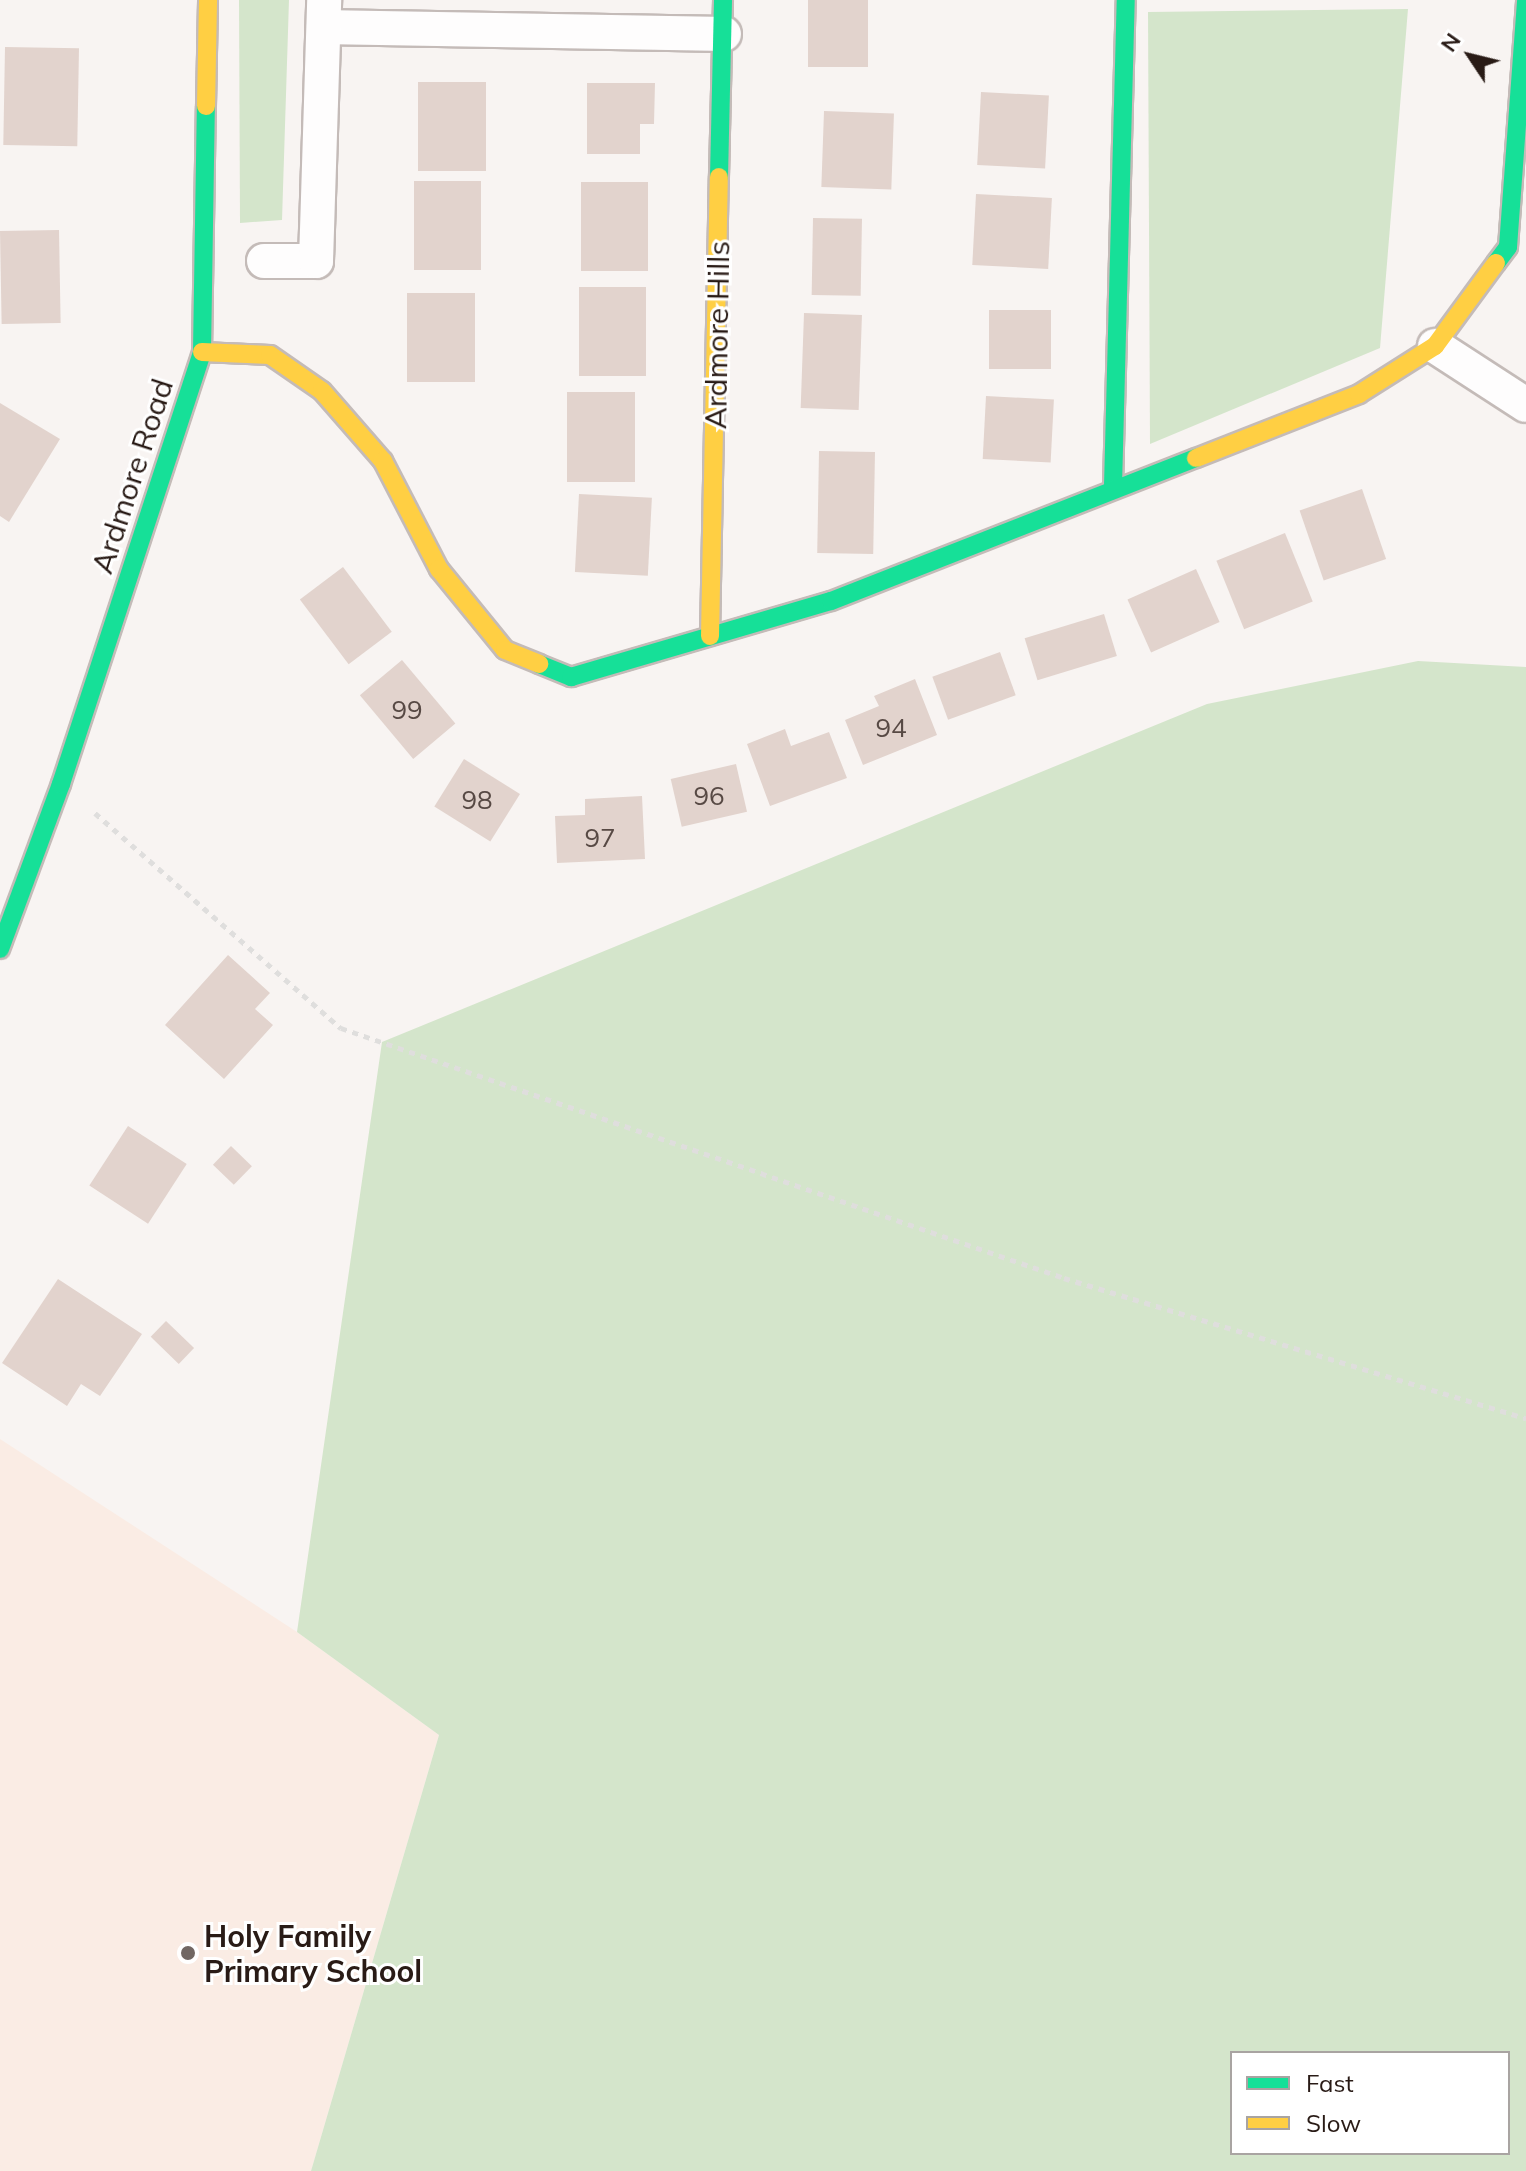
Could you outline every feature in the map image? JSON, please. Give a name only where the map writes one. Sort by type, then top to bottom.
[{"type":"street","name":"Ardmore Road","points":[[0,949],[61,784],[202,352],[208,0]]},
{"type":"street","name":"Ardmore Hills","points":[[710,636],[723,0]]},
{"type":"street","points":[[1113,486],[1126,0]]},
{"type":"street","points":[[202,352],[270,355],[322,391],[383,461],[439,569],[505,650],[571,677],[831,601],[1113,486],[1359,394],[1435,346],[1517,231],[1526,0]]},
{"type":"street","points":[[264,261],[316,261],[324,14],[724,34]]},
{"type":"street","points":[[1435,346],[1526,405]]},
{"type":"path","points":[[61,784],[341,1028],[1049,1273],[1526,1418]]},
{"type":"shaded area","name":"Holy Family Primary School","points":[[0,1439],[297,1632],[439,1735],[311,2171],[0,2171]]},
{"type":"green space","points":[[239,0],[289,0],[282,220],[240,223]]},
{"type":"green space","points":[[1408,9],[1380,348],[1150,444],[1148,12]]},
{"type":"green space","points":[[1418,661],[1526,667],[1526,2171],[311,2171],[439,1735],[297,1632],[382,1042],[1207,704]]},
{"type":"building","points":[[808,0],[868,0],[868,67],[808,67]]},
{"type":"building","points":[[5,47],[79,48],[77,146],[3,145]]},
{"type":"building","points":[[418,82],[486,82],[486,171],[418,171]]},
{"type":"building","points":[[587,83],[655,83],[654,124],[640,124],[640,154],[587,154]]},
{"type":"building","points":[[981,92],[1049,96],[1045,168],[977,165]]},
{"type":"building","points":[[824,111],[894,113],[891,189],[821,187]]},
{"type":"building","points":[[414,181],[481,181],[481,270],[414,270]]},
{"type":"building","points":[[581,182],[648,182],[648,271],[581,271]]},
{"type":"building","points":[[976,194],[1052,198],[1048,269],[972,265]]},
{"type":"building","points":[[813,218],[862,219],[861,296],[812,295]]},
{"type":"building","points":[[59,230],[61,323],[2,324],[0,231]]},
{"type":"building","points":[[579,287],[646,287],[646,376],[579,376]]},
{"type":"building","points":[[407,293],[475,293],[475,382],[407,382]]},
{"type":"building","points":[[989,310],[1051,310],[1051,369],[989,369]]},
{"type":"building","points":[[804,313],[862,315],[859,410],[801,408]]},
{"type":"building","points":[[567,392],[635,392],[635,482],[567,482]]},
{"type":"building","points":[[986,396],[1054,400],[1051,462],[983,459]]},
{"type":"building","points":[[0,403],[60,439],[9,522],[0,516]]},
{"type":"building","points":[[819,451],[875,452],[873,554],[817,553]]},
{"type":"building","points":[[1362,489],[1386,559],[1324,580],[1300,510]]},
{"type":"building","points":[[579,494],[652,498],[648,576],[575,572]]},
{"type":"building","points":[[1285,533],[1313,602],[1244,629],[1216,561]]},
{"type":"building","points":[[343,567],[392,632],[349,664],[300,599]]},
{"type":"building","points":[[1196,569],[1220,622],[1151,652],[1127,600]]},
{"type":"building","points":[[1104,614],[1117,656],[1037,680],[1025,638]]},
{"type":"building","points":[[1000,652],[1016,695],[948,720],[932,677]]},
{"type":"building","points":[[402,660],[455,724],[413,759],[360,695]]},
{"type":"building","points":[[915,679],[937,735],[863,765],[845,720],[879,706],[874,696]]},
{"type":"building","points":[[785,729],[791,746],[829,732],[847,778],[770,806],[747,744]]},
{"type":"building","points":[[464,759],[520,794],[490,841],[434,806]]},
{"type":"building","points":[[736,764],[747,812],[682,827],[671,779]]},
{"type":"building","points":[[642,796],[645,859],[557,863],[555,816],[585,815],[585,799]]},
{"type":"building","points":[[228,955],[270,993],[255,1009],[273,1025],[224,1079],[165,1025]]},
{"type":"building","points":[[128,1126],[187,1164],[148,1224],[89,1186]]},
{"type":"building","points":[[231,1146],[252,1166],[234,1185],[213,1165]]},
{"type":"building","points":[[58,1279],[142,1334],[100,1396],[81,1384],[67,1406],[2,1363]]},
{"type":"building","points":[[166,1321],[194,1348],[179,1364],[151,1337]]},
{"type":"traffic: fast","points":[[719,177],[723,0]]},
{"type":"traffic: fast","points":[[1113,486],[1126,0]]},
{"type":"traffic: fast","points":[[1496,263],[1508,247],[1526,0]]},
{"type":"traffic: fast","points":[[0,949],[61,784],[202,352],[206,106]]},
{"type":"traffic: fast","points":[[539,664],[571,677],[831,601],[1196,458]]},
{"type":"traffic: slow","points":[[206,106],[208,0]]},
{"type":"traffic: slow","points":[[710,636],[719,177]]},
{"type":"traffic: slow","points":[[1196,458],[1359,394],[1435,346],[1496,263]]},
{"type":"traffic: slow","points":[[202,352],[270,355],[322,391],[383,461],[439,569],[505,650],[539,664]]},
{"type":"place","name":"Holy Family Primary School","points":[[188,1953]]}]
